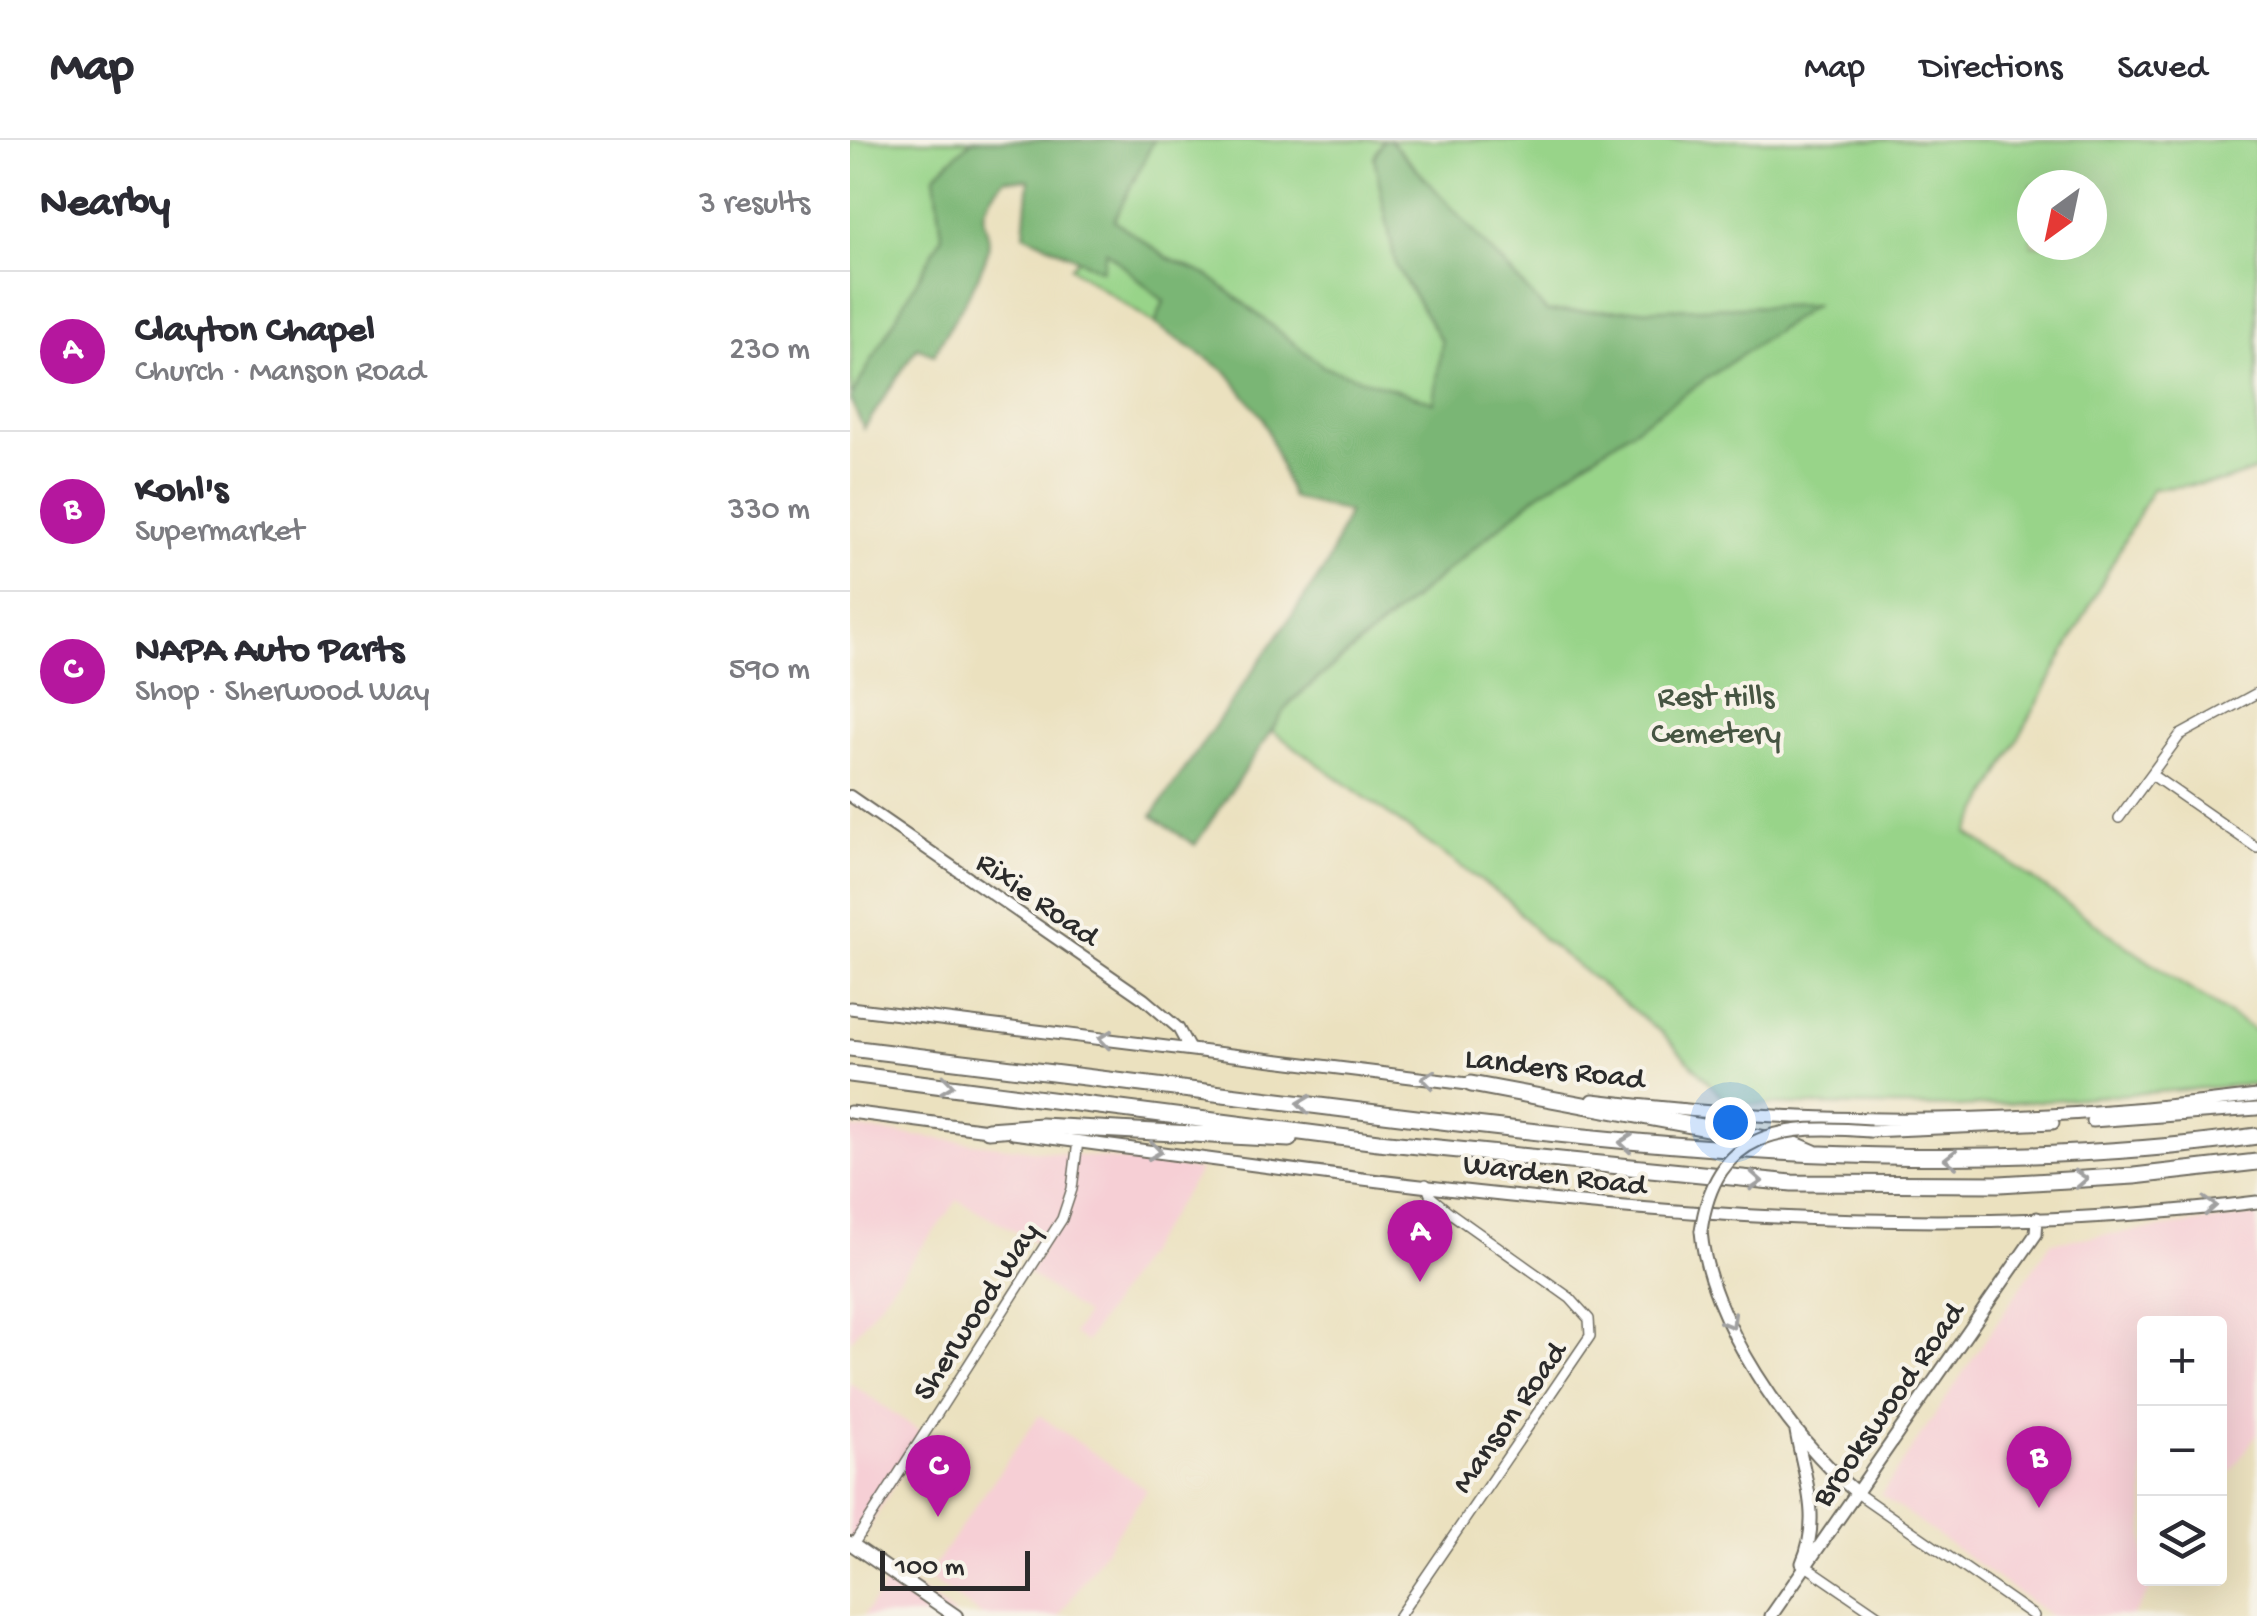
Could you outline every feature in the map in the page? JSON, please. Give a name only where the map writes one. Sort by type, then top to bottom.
[{"type":"highway","points":[[850,1048],[1608,1141],[1827,1158],[1988,1159],[2257,1136]]},
{"type":"highway","points":[[850,1074],[1378,1142],[1692,1176],[1859,1185],[2084,1179],[2257,1162]]},
{"type":"highway","points":[[1471,1084],[1793,1144],[1827,1158]]},
{"type":"highway","points":[[988,1130],[1041,1126],[1378,1142]]},
{"type":"main road","name":"Landers Road","points":[[850,1008],[1737,1114],[1867,1118],[2096,1114],[2257,1096]]},
{"type":"main road","points":[[1857,1493],[1816,1455],[1796,1427],[1712,1290],[1704,1266],[1700,1231],[1712,1186],[1747,1145],[1779,1130],[1811,1126],[1870,1132],[2176,1118],[2257,1108]]},
{"type":"main road","name":"Warden Road","points":[[850,1112],[1650,1211],[1780,1221],[2038,1218],[2257,1202]]},
{"type":"main road","name":"Brookswood Road","points":[[1771,1616],[2036,1234],[2038,1218]]},
{"type":"main road","points":[[1793,1585],[1812,1541],[1814,1512],[1796,1427]]},
{"type":"main road","points":[[851,1544],[956,1616]]},
{"type":"street","points":[[2119,818],[2168,749],[2195,724],[2257,693]]},
{"type":"street","points":[[2152,775],[2257,848]]},
{"type":"street","name":"Rixie Road","points":[[850,796],[1144,999],[1178,1028],[1189,1048]]},
{"type":"street","name":"Sherwood Way","points":[[851,1544],[1062,1219],[1072,1189],[1078,1141]]},
{"type":"street","name":"Manson Road","points":[[1399,1616],[1590,1336],[1589,1319],[1577,1305],[1450,1212],[1432,1197],[1426,1184]]},
{"type":"street","points":[[1857,1493],[2034,1616]]},
{"type":"street","points":[[1806,1566],[1879,1616]]},
{"type":"shaded area","points":[[850,1128],[1200,1170],[1086,1342],[1073,1334],[1085,1315],[1028,1273],[1044,1247],[958,1200],[850,1341]]},
{"type":"shaded area","points":[[2257,1215],[2257,1434],[2227,1478],[2227,1316],[2137,1316],[2137,1586],[2153,1586],[2132,1616],[2050,1616],[1881,1495],[2051,1242]]},
{"type":"shaded area","points":[[850,1383],[924,1434],[857,1548],[850,1543]]},
{"type":"shaded area","points":[[1039,1415],[1147,1490],[1059,1616],[982,1616],[926,1577]]},
{"type":"shaded area","points":[[893,1572],[956,1616],[863,1616]]},
{"type":"green space","points":[[850,140],[972,140],[935,175],[942,236],[851,402]]},
{"type":"green space","points":[[972,140],[1154,140],[1114,220],[1167,258],[1209,276],[1324,367],[1434,402],[1442,342],[1396,266],[1374,157],[1383,140],[1390,140],[1547,312],[1814,305],[1537,495],[1291,701],[1195,845],[1152,816],[1327,565],[1348,512],[1292,498],[1263,418],[1227,372],[1155,324],[1164,301],[1106,251],[1102,270],[1024,234],[1029,180],[1005,179],[993,194],[984,215],[989,245],[968,295],[934,355],[917,347],[864,429],[850,399],[942,236],[935,175]]},
{"type":"green space","points":[[1154,140],[1383,140],[1374,157],[1396,266],[1442,342],[1435,403],[1324,367],[1209,276],[1167,258],[1114,220]]},
{"type":"green space","name":"Rest Hills Cemetery","points":[[1390,140],[2257,140],[2257,470],[2222,482],[2152,489],[1968,833],[2172,978],[2257,1032],[2257,1084],[1962,1107],[1729,1104],[1662,1033],[1542,938],[1509,901],[1271,730],[1291,702],[1537,495],[1812,306],[1547,312]]},
{"type":"green space","points":[[1105,250],[1164,301],[1155,324],[1070,267],[1079,259],[1102,269]]},
{"type":"place","name":"Clayton Chapel","points":[[1420,1282]]},
{"type":"place","name":"Kohl's","points":[[2039,1508]]},
{"type":"place","name":"NAPA Auto Parts","points":[[938,1517]]}]
